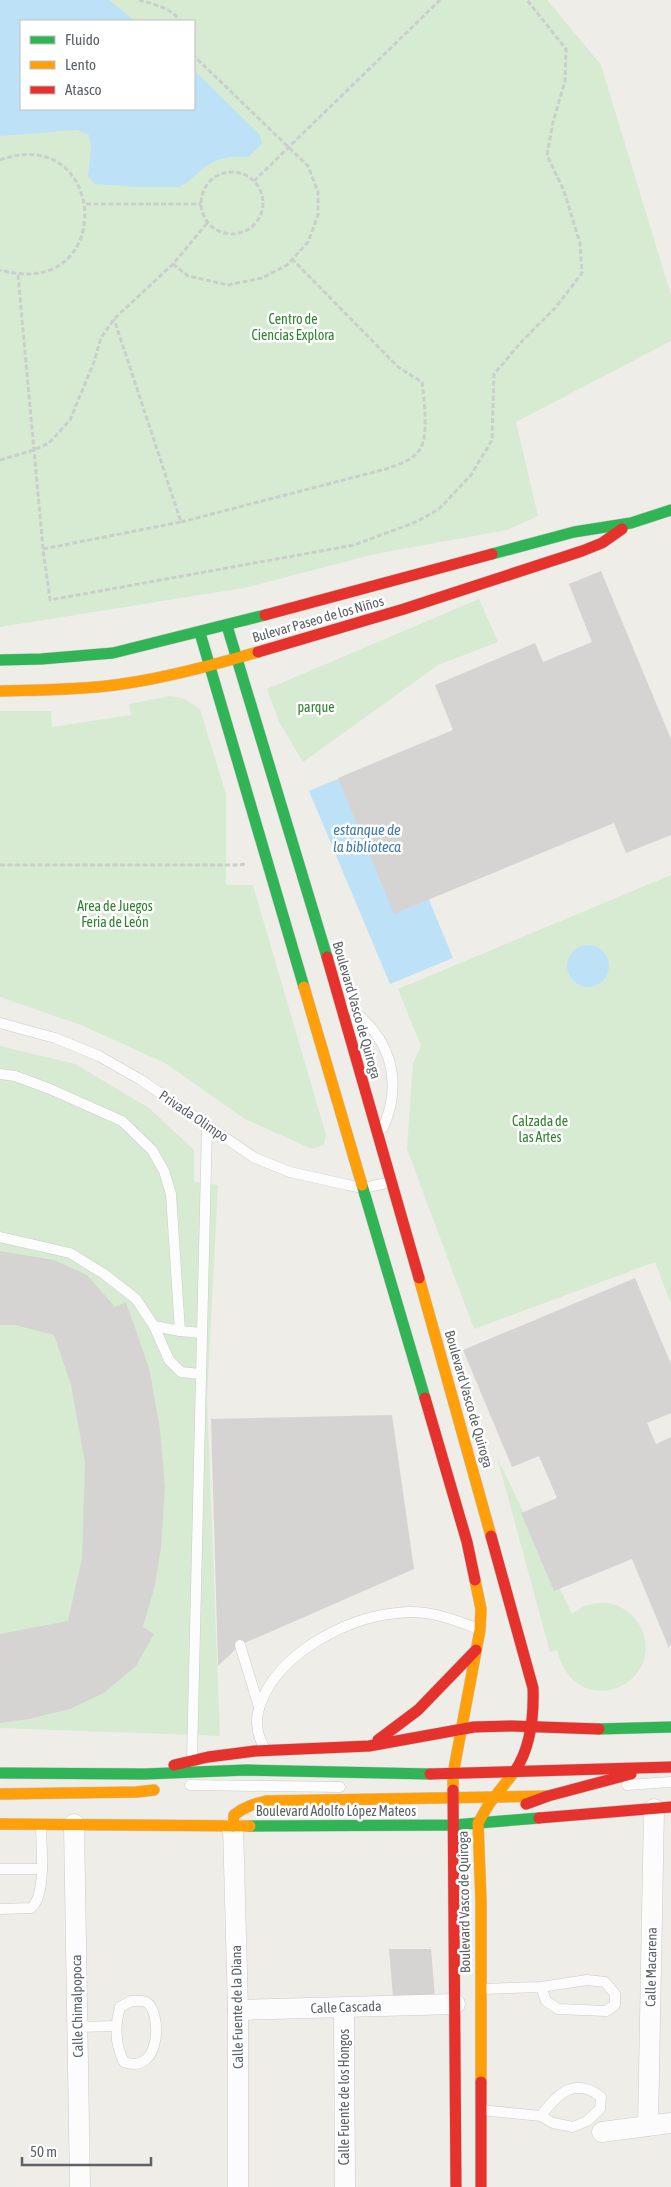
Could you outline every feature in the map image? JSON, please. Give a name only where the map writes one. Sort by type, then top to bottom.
[{"type":"street","name":"Bulevar Paseo de los Niños","points":[[0,660],[113,653],[200,634],[574,532],[598,526],[631,523],[671,510]]},
{"type":"street","name":"Bulevar Paseo de los Niños","points":[[0,691],[67,690],[117,685],[210,666],[404,609],[582,551],[602,543],[631,523]]},
{"type":"street","name":"Boulevard Vasco de Quiroga","points":[[227,626],[295,847],[338,1000],[393,1182],[534,1688],[535,1709],[532,1727],[514,1774],[494,1798],[464,1816]]},
{"type":"street","name":"Boulevard Vasco de Quiroga","points":[[200,634],[466,1542],[482,1609],[480,1630],[460,1728],[452,1794],[464,1816],[481,1901],[480,1989],[456,2187]]},
{"type":"street","points":[[369,1746],[398,1728],[425,1705],[476,1650]]},
{"type":"street","points":[[145,1774],[192,1760],[266,1750],[369,1746],[460,1728],[634,1729],[671,1727]]},
{"type":"street","points":[[464,1816],[511,1810],[548,1796],[650,1769],[671,1760]]},
{"type":"street","points":[[9,1762],[37,1773]]},
{"type":"street","points":[[0,1773],[145,1774],[246,1770],[514,1774],[671,1767]]},
{"type":"street","points":[[186,1786],[246,1770]]},
{"type":"street","points":[[0,1794],[137,1792],[164,1787]]},
{"type":"street","points":[[230,1819],[241,1809],[266,1801],[452,1794],[494,1798],[548,1796]]},
{"type":"street","name":"Boulevard Adolfo López Mateos","points":[[0,1824],[464,1816],[662,1808]]},
{"type":"street","name":"Calle Macarena","points":[[648,2126],[662,1808]]},
{"type":"street","name":"Boulevard Vasco de Quiroga","points":[[464,1816],[455,2004],[468,2080],[481,2110],[481,2187]]},
{"type":"street","name":"Calle Fuente de la Diana","points":[[230,1819],[238,2010],[238,2187]]},
{"type":"street","name":"Calle Chimalpopoca","points":[[74,1824],[80,2187]]},
{"type":"street","name":"Calle Cascada","points":[[238,2010],[455,2004]]},
{"type":"street","name":"Calle Fuente de los Hongos","points":[[344,2008],[345,2187]]},
{"type":"street","points":[[602,2132],[671,2123]]},
{"type":"lane","points":[[338,1000],[364,1018],[388,1057],[394,1076],[394,1095],[391,1108],[379,1138]]},
{"type":"lane","name":"Privada Olimpo","points":[[0,1023],[55,1038],[99,1056],[142,1080],[255,1158],[290,1172],[363,1188],[393,1182]]},
{"type":"lane","points":[[0,1074],[15,1076],[41,1085],[122,1121],[152,1150],[164,1171],[171,1194],[180,1331]]},
{"type":"lane","points":[[192,1760],[207,1124]]},
{"type":"lane","points":[[0,1237],[70,1253],[104,1274],[136,1299],[154,1326],[169,1360],[180,1372],[200,1374]]},
{"type":"lane","points":[[154,1326],[201,1333]]},
{"type":"lane","points":[[266,1750],[258,1734],[256,1719],[266,1692],[280,1670],[298,1654],[320,1640],[357,1623],[394,1613],[413,1612],[447,1618],[480,1630]]},
{"type":"lane","points":[[240,1645],[259,1707]]},
{"type":"lane","points":[[422,1787],[452,1794],[503,1788],[576,1788],[671,1782]]},
{"type":"lane","points":[[0,1785],[164,1787]]},
{"type":"lane","points":[[186,1786],[352,1787]]},
{"type":"lane","points":[[511,1810],[671,1798]]},
{"type":"lane","points":[[230,1819],[254,1815]]},
{"type":"lane","points":[[0,1909],[24,1909],[36,1904],[40,1892],[42,1869],[41,1823]]},
{"type":"lane","points":[[0,1870],[42,1869]]},
{"type":"lane","points":[[480,1989],[541,1987],[587,1980],[605,1982],[615,1994],[615,2005],[606,2011],[558,2009],[546,2001],[541,1987]]},
{"type":"lane","points":[[138,2001],[146,2002],[151,2006],[156,2021],[153,2051],[148,2059],[132,2065],[124,2062],[118,2048],[116,2026],[120,2007],[124,2004],[138,2001]]},
{"type":"lane","points":[[77,2027],[116,2026]]},
{"type":"lane","points":[[481,2110],[541,2116],[553,2123],[573,2127],[587,2120],[600,2109],[601,2097],[590,2089],[573,2087],[554,2098],[541,2116]]},
{"type":"path","points":[[139,0],[154,4],[176,15],[179,20]]},
{"type":"path","points":[[254,180],[440,0]]},
{"type":"path","points":[[18,275],[43,549],[50,600],[354,545],[416,522],[439,509],[471,475],[492,440],[494,374],[523,340],[556,307],[582,272],[580,243],[564,191],[547,155],[553,122],[565,81],[566,49],[526,0]]},
{"type":"path","points":[[173,264],[188,276],[228,285],[262,278],[287,265],[308,242],[318,215],[318,192],[308,166],[195,57]]},
{"type":"path","points":[[0,160],[15,155],[34,154],[52,160],[68,171],[80,186],[86,204],[86,223],[80,241],[70,256],[54,268],[37,274],[18,275],[0,270]]},
{"type":"path","points":[[234,171],[244,173],[254,180],[264,197],[264,208],[260,218],[253,226],[234,234],[224,233],[215,229],[203,214],[201,204],[206,185],[223,173],[234,171]]},
{"type":"path","points":[[86,204],[201,204]]},
{"type":"path","points":[[0,460],[34,450],[49,443],[70,420],[94,362],[101,338],[114,319],[173,264],[208,222]]},
{"type":"path","points":[[43,549],[181,522],[386,469],[403,462],[420,451],[424,441],[422,382],[398,367],[292,259]]},
{"type":"path","points":[[114,319],[181,522]]},
{"type":"path","points":[[0,865],[240,865],[266,855]]},
{"type":"green space","name":"Centro de Ciencias Explora","points":[[0,0],[547,0],[601,65],[671,295],[671,341],[516,422],[538,516],[507,530],[375,554],[244,588],[0,627]]},
{"type":"green space","name":"parque","points":[[479,599],[498,642],[438,665],[303,762],[279,722],[267,689]]},
{"type":"green space","name":"Area de Juegos Feria de León","points":[[170,696],[183,698],[200,709],[226,794],[226,885],[253,885],[326,1135],[324,1145],[312,1149],[245,1119],[165,1063],[81,1025],[0,997],[0,711],[51,711],[52,727],[131,715],[129,704]]},
{"type":"green space","name":"Calzada de las Artes","points":[[671,875],[671,1304],[655,1262],[474,1329],[407,1149],[413,1063],[421,1046],[398,989]]},
{"type":"green space","points":[[0,1046],[75,1064],[149,1108],[194,1150],[194,1182],[218,1185],[207,1398],[220,1736],[0,1728]]},
{"type":"green space","points":[[497,1457],[572,1614],[588,1605],[612,1604],[629,1613],[640,1626],[646,1650],[641,1667],[630,1680],[615,1688],[598,1691],[582,1686],[567,1673],[557,1650],[550,1652]]},
{"type":"water","points":[[0,0],[109,0],[134,20],[20,20],[20,110],[195,110],[195,71],[260,135],[262,144],[248,157],[229,157],[206,166],[188,182],[179,187],[139,187],[95,184],[88,176],[91,148],[89,135],[77,130],[0,136]]},
{"type":"water","name":"estanque de la biblioteca","points":[[373,764],[453,958],[390,984],[309,791]]},
{"type":"water","points":[[588,945],[603,951],[609,966],[603,981],[588,987],[573,981],[567,966],[573,951]]},
{"type":"building","points":[[601,571],[671,739],[671,835],[626,853],[614,823],[394,914],[338,778],[453,730],[435,685],[535,643],[543,662],[592,642],[569,584]]},
{"type":"building","points":[[0,1251],[54,1260],[87,1275],[115,1307],[126,1302],[149,1368],[160,1429],[165,1488],[161,1548],[155,1585],[143,1627],[154,1634],[136,1666],[104,1693],[70,1709],[29,1719],[0,1723],[0,1634],[68,1621],[82,1558],[85,1463],[71,1385],[54,1335],[15,1325],[0,1325]]},
{"type":"building","points":[[635,1278],[671,1364],[671,1413],[647,1423],[656,1444],[671,1437],[671,1643],[669,1648],[632,1559],[554,1591],[521,1513],[557,1498],[539,1456],[512,1467],[463,1350]]},
{"type":"building","points":[[392,1415],[414,1569],[240,1645],[218,1666],[211,1419]]},
{"type":"building","points":[[389,1949],[431,1949],[435,1997],[393,1997]]},
{"type":"traffic: fast","points":[[492,554],[574,532],[631,523],[671,510]]},
{"type":"traffic: fast","points":[[0,660],[41,659],[113,653],[265,615]]},
{"type":"traffic: fast","points":[[227,626],[327,957]]},
{"type":"traffic: fast","points":[[200,633],[304,987]]},
{"type":"traffic: fast","points":[[362,1185],[425,1398]]},
{"type":"traffic: fast","points":[[599,1729],[671,1727]]},
{"type":"traffic: fast","points":[[0,1773],[145,1774],[246,1770],[430,1774]]},
{"type":"traffic: fast","points":[[250,1826],[454,1825],[539,1818]]},
{"type":"traffic: slow","points":[[0,691],[101,687],[187,672],[258,652]]},
{"type":"traffic: slow","points":[[304,987],[362,1185]]},
{"type":"traffic: slow","points":[[419,1278],[491,1536]]},
{"type":"traffic: slow","points":[[453,1790],[453,1774],[480,1630],[481,1609],[475,1580]]},
{"type":"traffic: slow","points":[[481,2082],[481,1901],[478,1823],[489,1804],[515,1771]]},
{"type":"traffic: slow","points":[[0,1794],[137,1792],[154,1790]]},
{"type":"traffic: slow","points":[[233,1826],[234,1815],[249,1806],[266,1801],[548,1796]]},
{"type":"traffic: slow","points":[[0,1824],[250,1826]]},
{"type":"traffic: jam","points":[[258,652],[404,609],[582,551],[602,543],[622,529]]},
{"type":"traffic: jam","points":[[265,615],[492,554]]},
{"type":"traffic: jam","points":[[327,957],[419,1278]]},
{"type":"traffic: jam","points":[[425,1398],[467,1542],[475,1580]]},
{"type":"traffic: jam","points":[[491,1536],[533,1688],[533,1710],[528,1742],[515,1771]]},
{"type":"traffic: jam","points":[[378,1740],[418,1710],[476,1650]]},
{"type":"traffic: jam","points":[[174,1765],[208,1757],[255,1751],[369,1746],[474,1727],[512,1726],[599,1729]]},
{"type":"traffic: jam","points":[[430,1774],[671,1767]]},
{"type":"traffic: jam","points":[[526,1804],[548,1796],[631,1774]]},
{"type":"traffic: jam","points":[[453,1790],[456,2187]]},
{"type":"traffic: jam","points":[[539,1818],[671,1807]]},
{"type":"traffic: jam","points":[[481,2082],[481,2187]]}]
